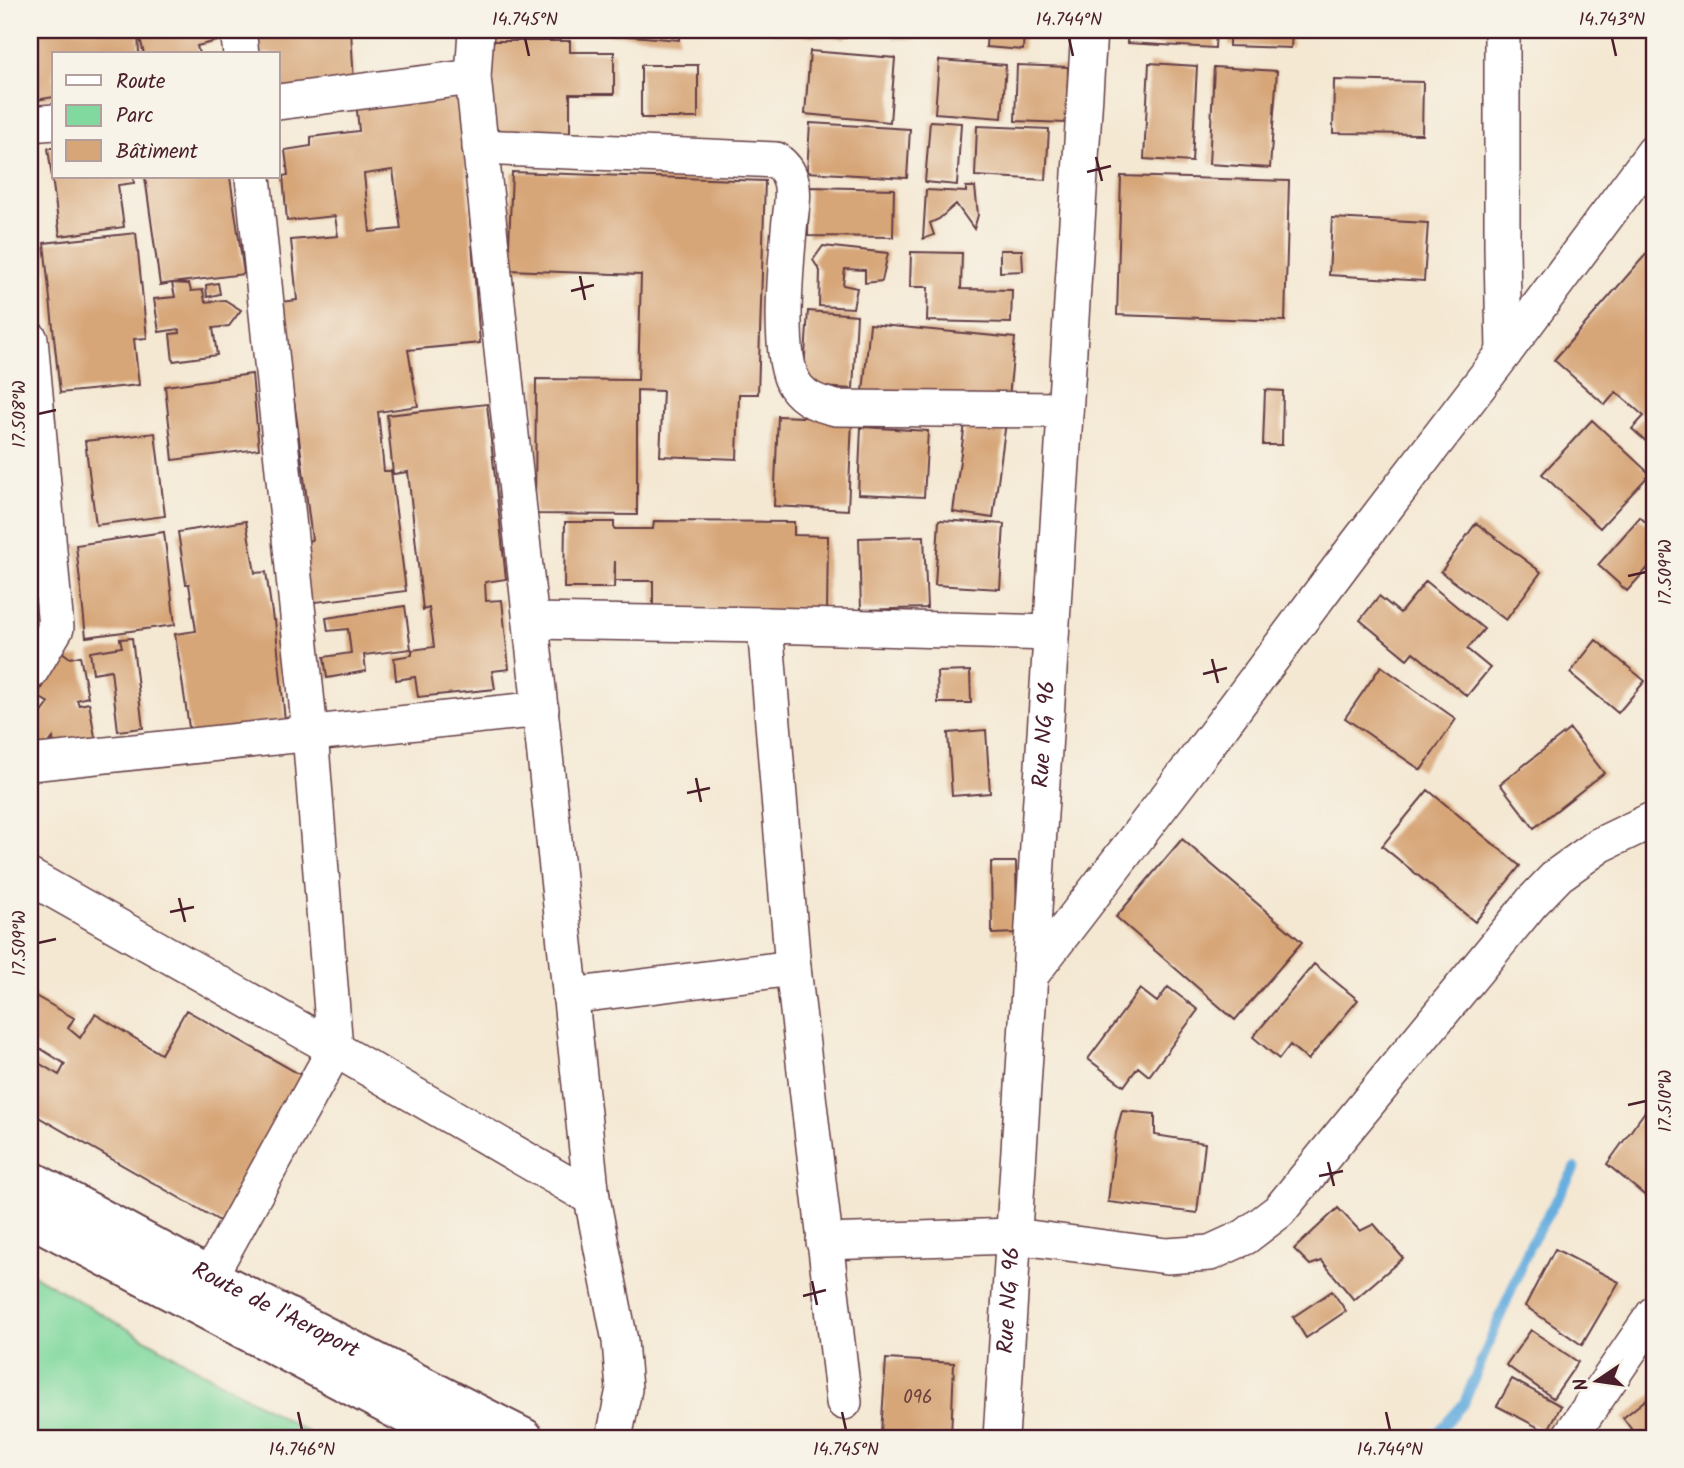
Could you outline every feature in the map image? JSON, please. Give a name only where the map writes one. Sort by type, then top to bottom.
[{"type":"highway","name":"Route de l'Aeroport","points":[[30,1180],[209,1277],[524,1438]]},
{"type":"highway","name":"Route de l'Aeroport","points":[[30,1217],[451,1438]]},
{"type":"street","points":[[238,30],[241,52]]},
{"type":"street","points":[[476,30],[473,77],[480,148],[592,1198],[620,1341],[624,1389],[614,1438]]},
{"type":"street","name":"Rue NG 96","points":[[1001,1438],[1089,30]]},
{"type":"street","points":[[1502,30],[1504,353]]},
{"type":"street","points":[[280,102],[473,77]]},
{"type":"street","points":[[30,124],[52,122]]},
{"type":"street","points":[[480,148],[776,160],[786,168],[793,191],[784,333],[794,384],[807,397],[816,403],[836,408],[1065,410]]},
{"type":"street","points":[[1030,976],[1183,778],[1359,542],[1649,169]]},
{"type":"street","points":[[209,1277],[335,1049],[310,733],[253,178]]},
{"type":"street","points":[[30,339],[43,622],[30,672]]},
{"type":"street","points":[[532,621],[1051,633]]},
{"type":"street","points":[[765,625],[793,968],[844,1402]]},
{"type":"street","points":[[30,764],[541,709]]},
{"type":"street","points":[[824,1242],[1013,1236],[1167,1256],[1210,1253],[1245,1237],[1279,1211],[1532,902],[1558,875],[1600,845],[1654,819]]},
{"type":"street","points":[[30,877],[592,1198]]},
{"type":"street","points":[[570,996],[793,968]]},
{"type":"street","points":[[1569,1438],[1654,1314]]},
{"type":"green space","points":[[30,1273],[318,1438],[30,1438]]},
{"type":"building","points":[[30,30],[138,30],[139,52],[52,52],[52,97],[30,101]]},
{"type":"building","points":[[138,30],[217,30],[217,41],[197,46],[198,52],[144,52]]},
{"type":"building","points":[[252,30],[351,30],[354,85],[280,92],[280,52],[254,52]]},
{"type":"building","points":[[596,30],[679,30],[679,40],[596,33]]},
{"type":"building","points":[[771,30],[847,30],[846,38],[771,33]]},
{"type":"building","points":[[894,30],[951,30],[951,39],[894,39]]},
{"type":"building","points":[[987,30],[1024,30],[1023,50],[986,47]]},
{"type":"building","points":[[1128,30],[1216,30],[1215,48],[1127,43]]},
{"type":"building","points":[[1229,30],[1292,30],[1291,48],[1229,46]]},
{"type":"building","points":[[488,41],[570,41],[570,52],[614,52],[614,94],[570,94],[570,142],[488,142]]},
{"type":"building","points":[[810,51],[895,58],[890,122],[805,114]]},
{"type":"building","points":[[939,60],[1006,65],[1002,118],[935,113]]},
{"type":"building","points":[[1149,63],[1197,66],[1192,162],[1144,159]]},
{"type":"building","points":[[641,65],[698,65],[698,118],[641,118]]},
{"type":"building","points":[[1017,65],[1068,67],[1067,123],[1015,121]]},
{"type":"building","points":[[1214,67],[1277,71],[1270,168],[1209,164]]},
{"type":"building","points":[[1334,80],[1423,82],[1422,134],[1333,133]]},
{"type":"building","points":[[460,93],[480,343],[408,350],[418,406],[378,412],[384,471],[391,471],[406,591],[308,603],[301,542],[312,540],[280,302],[297,300],[291,240],[338,236],[335,216],[287,221],[283,176],[288,175],[285,150],[311,146],[311,137],[359,131],[356,101]],"holes":[[[393,170],[401,229],[370,232],[364,174]]]},
{"type":"building","points":[[930,121],[961,123],[957,185],[925,182]]},
{"type":"building","points":[[810,123],[910,129],[907,178],[807,172]]},
{"type":"building","points":[[977,126],[1049,129],[1046,180],[975,176]]},
{"type":"building","points":[[48,148],[52,148],[52,177]]},
{"type":"building","points":[[512,172],[765,181],[758,394],[739,394],[737,459],[660,456],[663,391],[637,390],[637,515],[535,514],[536,379],[638,380],[641,275],[508,270]]},
{"type":"building","points":[[1121,176],[1289,181],[1285,321],[1117,315]]},
{"type":"building","points":[[52,178],[133,178],[134,183],[118,185],[124,227],[60,236]]},
{"type":"building","points":[[145,178],[230,178],[244,274],[160,285]]},
{"type":"building","points":[[809,187],[894,189],[893,237],[808,236]]},
{"type":"building","points":[[966,187],[975,187],[978,215],[974,229],[956,204],[930,223],[934,235],[923,239],[926,190],[966,192]]},
{"type":"building","points":[[1332,218],[1428,223],[1424,281],[1329,275]]},
{"type":"building","points":[[136,233],[147,338],[134,339],[139,385],[60,393],[44,243]]},
{"type":"building","points":[[1654,245],[1654,448],[1632,429],[1644,416],[1616,392],[1605,405],[1554,360]]},
{"type":"building","points":[[823,246],[888,253],[882,281],[865,283],[865,270],[845,269],[843,285],[857,288],[853,308],[819,306],[820,271],[813,260]]},
{"type":"building","points":[[1000,250],[1022,250],[1023,271],[1000,272]]},
{"type":"building","points":[[911,252],[962,253],[961,289],[1012,290],[1011,323],[927,321],[928,287],[910,287]]},
{"type":"building","points":[[172,283],[189,284],[191,291],[203,290],[205,302],[225,300],[241,310],[229,326],[213,328],[217,355],[173,361],[170,334],[180,333],[179,329],[159,332],[154,299],[175,297]]},
{"type":"building","points":[[218,283],[220,294],[207,297],[206,285]]},
{"type":"building","points":[[808,311],[857,315],[853,389],[803,386]]},
{"type":"building","points":[[870,324],[1015,338],[1008,407],[863,392]]},
{"type":"building","points":[[252,374],[259,449],[173,460],[165,386]]},
{"type":"building","points":[[1265,390],[1283,391],[1282,445],[1263,445]]},
{"type":"building","points":[[487,404],[506,579],[485,582],[486,601],[502,600],[509,669],[492,671],[495,689],[418,697],[415,677],[396,680],[394,658],[412,655],[412,650],[434,647],[429,608],[423,610],[408,472],[393,474],[387,415]]},
{"type":"building","points":[[778,416],[852,419],[848,510],[774,506]]},
{"type":"building","points":[[966,416],[1006,422],[993,518],[953,512]]},
{"type":"building","points":[[1592,420],[1650,474],[1600,528],[1542,474]]},
{"type":"building","points":[[861,427],[928,431],[924,497],[858,494]]},
{"type":"building","points":[[155,433],[165,516],[96,525],[85,441]]},
{"type":"building","points":[[30,513],[49,593],[30,595]]},
{"type":"building","points":[[1640,517],[1654,530],[1654,561],[1627,591],[1598,565]]},
{"type":"building","points":[[939,520],[1004,524],[1000,589],[935,585]]},
{"type":"building","points":[[246,521],[255,573],[266,572],[275,620],[285,721],[190,734],[175,634],[196,631],[178,532]]},
{"type":"building","points":[[654,521],[794,522],[794,535],[828,536],[827,616],[653,610],[653,581],[615,581],[615,561],[614,588],[564,588],[565,522],[614,522],[614,529],[653,529]]},
{"type":"building","points":[[1476,523],[1541,572],[1506,620],[1441,572]]},
{"type":"building","points":[[164,532],[175,625],[86,637],[76,545]]},
{"type":"building","points":[[924,536],[927,608],[861,610],[859,538]]},
{"type":"building","points":[[1426,581],[1484,629],[1467,649],[1490,668],[1467,696],[1413,652],[1407,659],[1360,620],[1379,596],[1400,613]]},
{"type":"building","points":[[405,606],[411,649],[364,655],[366,671],[327,678],[324,657],[351,653],[348,629],[328,631],[326,618]]},
{"type":"building","points":[[132,638],[143,728],[118,731],[111,670],[93,673],[90,652],[122,647],[120,639]]},
{"type":"building","points":[[1596,640],[1645,681],[1618,713],[1570,673]]},
{"type":"building","points":[[61,651],[70,658],[80,656],[88,697],[77,700],[79,705],[89,703],[97,748],[54,747],[53,738],[45,748],[30,736],[30,729],[49,703],[37,696]]},
{"type":"building","points":[[1381,666],[1456,719],[1421,770],[1345,718]]},
{"type":"building","points":[[970,671],[971,703],[938,703],[937,672]]},
{"type":"building","points":[[1570,729],[1604,773],[1534,828],[1500,784]]},
{"type":"building","points":[[986,730],[990,793],[952,796],[948,733]]},
{"type":"building","points":[[1428,790],[1520,866],[1475,922],[1382,846]]},
{"type":"building","points":[[1182,839],[1302,942],[1235,1020],[1116,917]]},
{"type":"building","points":[[991,862],[1016,862],[1017,933],[992,934]]},
{"type":"building","points":[[1314,964],[1358,1000],[1308,1060],[1290,1045],[1279,1059],[1253,1037]]},
{"type":"building","points":[[1168,987],[1198,1010],[1149,1076],[1138,1067],[1124,1086],[1088,1059],[1140,989],[1157,1002]]},
{"type":"building","points":[[30,993],[74,1018],[68,1028],[80,1038],[95,1014],[161,1054],[186,1010],[306,1078],[225,1224],[30,1110],[30,1058],[59,1075],[65,1064],[30,1042]]},
{"type":"building","points":[[1654,1099],[1654,1203],[1607,1164]]},
{"type":"building","points":[[1122,1111],[1155,1114],[1155,1135],[1205,1143],[1197,1213],[1108,1202],[1116,1133]]},
{"type":"building","points":[[1338,1208],[1360,1231],[1374,1224],[1403,1258],[1354,1300],[1322,1261],[1310,1265],[1294,1249]]},
{"type":"building","points":[[1555,1249],[1619,1282],[1582,1345],[1525,1306]]},
{"type":"building","points":[[1332,1291],[1346,1311],[1306,1338],[1293,1317]]},
{"type":"building","points":[[1531,1330],[1578,1362],[1553,1398],[1506,1365]]},
{"type":"building","points":[[886,1359],[954,1363],[951,1437],[881,1433]]},
{"type":"building","points":[[1512,1379],[1561,1406],[1547,1432],[1497,1406]]},
{"type":"building","points":[[1654,1393],[1654,1438],[1638,1438],[1623,1418]]},
{"type":"waterway","points":[[1433,1438],[1464,1403],[1530,1245],[1575,1168]]}]
